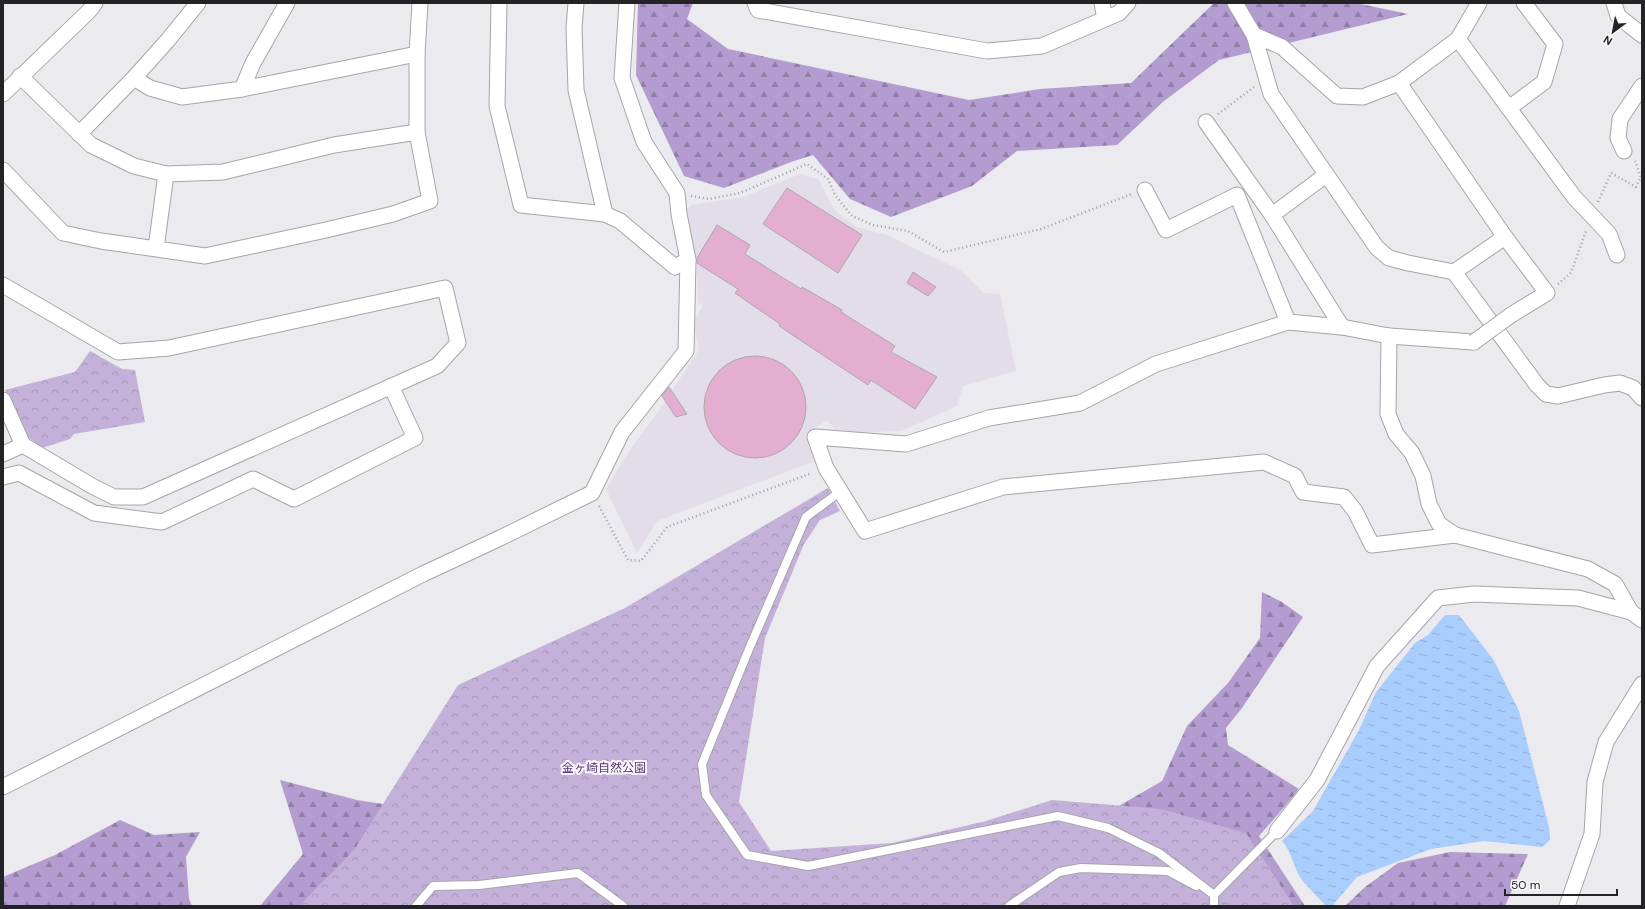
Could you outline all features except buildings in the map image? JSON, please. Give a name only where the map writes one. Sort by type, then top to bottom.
[{"type":"street","points":[[3,94],[89,11],[95,3]]},
{"type":"street","points":[[79,134],[134,78],[198,3]]},
{"type":"street","points":[[242,89],[253,63],[287,3]]},
{"type":"street","points":[[3,170],[63,233],[101,241],[205,256],[392,214],[430,201],[417,132],[417,54],[420,3]]},
{"type":"street","points":[[499,3],[497,106],[521,205],[605,214],[620,220],[675,267],[688,260]]},
{"type":"street","points":[[576,3],[574,28],[576,90],[605,214]]},
{"type":"street","points":[[3,787],[423,574],[592,493],[622,432],[686,351],[688,260],[676,193],[644,142],[622,78],[627,3]]},
{"type":"street","points":[[755,3],[758,10],[987,51],[1042,46],[1119,13],[1128,3]]},
{"type":"street","points":[[1102,3],[1105,19]]},
{"type":"street","points":[[1235,3],[1254,35],[1271,94],[1377,248],[1389,258],[1454,272],[1537,385],[1546,394],[1558,396],[1604,385],[1620,383],[1633,388],[1642,398]]},
{"type":"street","points":[[1254,35],[1282,47],[1336,96],[1363,97],[1399,83],[1458,39],[1479,3]]},
{"type":"street","points":[[1509,108],[1544,82],[1555,44],[1524,3]]},
{"type":"street","points":[[1614,3],[1618,16],[1642,35]]},
{"type":"street","points":[[1458,39],[1574,197],[1609,234],[1617,256]]},
{"type":"street","points":[[134,78],[150,88],[182,97],[242,89],[417,54]]},
{"type":"street","points":[[20,76],[92,145],[134,166],[166,174],[222,172],[334,145],[417,132]]},
{"type":"street","points":[[1399,83],[1505,237],[1547,293],[1511,315],[1474,342],[1389,336],[1342,327],[1288,322],[1156,364],[1080,403],[988,418],[906,444],[815,437],[826,468],[865,531],[1003,487],[1264,462],[1295,476],[1304,492],[1344,497],[1355,511],[1372,545],[1455,535]]},
{"type":"street","points":[[1624,151],[1618,138],[1620,118],[1642,86]]},
{"type":"street","points":[[1206,122],[1272,215],[1342,327]]},
{"type":"street","points":[[156,248],[166,174]]},
{"type":"street","points":[[1272,215],[1326,175]]},
{"type":"street","points":[[1145,190],[1166,230],[1237,195],[1288,322]]},
{"type":"street","points":[[1454,272],[1505,237]]},
{"type":"street","points":[[3,285],[118,352],[169,348],[445,288],[458,343],[437,366],[143,497],[114,497],[92,486],[23,444],[4,403]]},
{"type":"street","points":[[1389,336],[1388,414],[1396,434],[1412,453],[1420,470],[1429,504],[1439,524],[1455,535],[1588,569],[1614,584],[1637,616]]},
{"type":"street","points":[[3,477],[19,473],[94,513],[162,522],[252,479],[294,499],[415,438],[391,386]]},
{"type":"street","points":[[3,454],[23,444]]},
{"type":"street","points":[[1277,831],[1316,780],[1377,666],[1438,598],[1474,594],[1578,598],[1637,616]]},
{"type":"street","points":[[1567,906],[1592,834],[1595,782],[1606,742],[1642,684]]},
{"type":"lane","points":[[841,491],[806,517],[749,649],[702,764],[706,795],[747,855],[808,866],[1058,816],[1108,828],[1160,853],[1214,895]]},
{"type":"lane","points":[[1214,906],[1214,895],[1277,831]]},
{"type":"lane","points":[[1009,906],[1059,872],[1081,868],[1168,871],[1214,895]]},
{"type":"lane","points":[[416,906],[434,886],[479,885],[578,874],[623,906]]},
{"type":"path","points":[[1206,122],[1266,79]]},
{"type":"path","points":[[1547,293],[1571,273],[1592,215],[1611,173],[1636,187],[1641,177],[1634,160],[1624,151]]},
{"type":"path","points":[[676,193],[709,199],[740,193],[807,164],[828,179],[836,195],[852,216],[873,225],[908,230],[944,252],[1041,229],[1145,190]]},
{"type":"path","points":[[592,493],[628,560],[641,561],[667,527],[826,468]]},
{"type":"shaded area","points":[[800,174],[818,179],[836,212],[859,228],[887,235],[960,270],[984,293],[1000,294],[1016,371],[963,386],[957,406],[901,431],[838,433],[827,420],[805,435],[815,461],[657,521],[637,553],[606,489],[632,447],[699,350],[693,322],[703,306],[698,302],[697,265],[684,212],[691,205],[744,197]]},
{"type":"green space","points":[[638,3],[693,3],[687,19],[728,49],[969,100],[1040,89],[1131,83],[1214,3],[1356,3],[1408,14],[1219,60],[1164,101],[1117,145],[1017,151],[972,186],[891,217],[850,199],[813,155],[724,188],[684,176],[636,75]]},
{"type":"green space","points":[[90,351],[122,369],[135,370],[145,422],[74,434],[70,439],[42,448],[28,437],[5,390],[75,372]]},
{"type":"green space","name":"金ヶ崎自然公園","points":[[828,488],[840,511],[820,520],[804,544],[765,638],[739,802],[771,851],[892,843],[986,821],[1052,800],[1161,809],[1246,833],[1294,906],[299,906],[354,850],[458,685],[625,608]]},
{"type":"green space","points":[[1262,592],[1282,602],[1303,617],[1242,708],[1226,728],[1228,745],[1299,789],[1259,836],[1305,906],[260,906],[303,854],[280,780],[357,800],[478,819],[686,864],[1086,825],[1162,781],[1187,726],[1228,683],[1260,638]]},
{"type":"green space","points":[[120,820],[154,835],[200,832],[186,857],[189,899],[192,906],[3,906],[3,877],[55,855]]},
{"type":"green space","points":[[1450,852],[1528,854],[1505,906],[1345,906],[1365,887],[1398,863]]},
{"type":"water","points":[[1445,615],[1459,615],[1493,659],[1519,711],[1549,827],[1550,840],[1542,847],[1484,841],[1431,849],[1357,877],[1332,906],[1326,906],[1302,880],[1286,846],[1282,841],[1313,811],[1359,730],[1376,692],[1415,643],[1428,635]]}]
